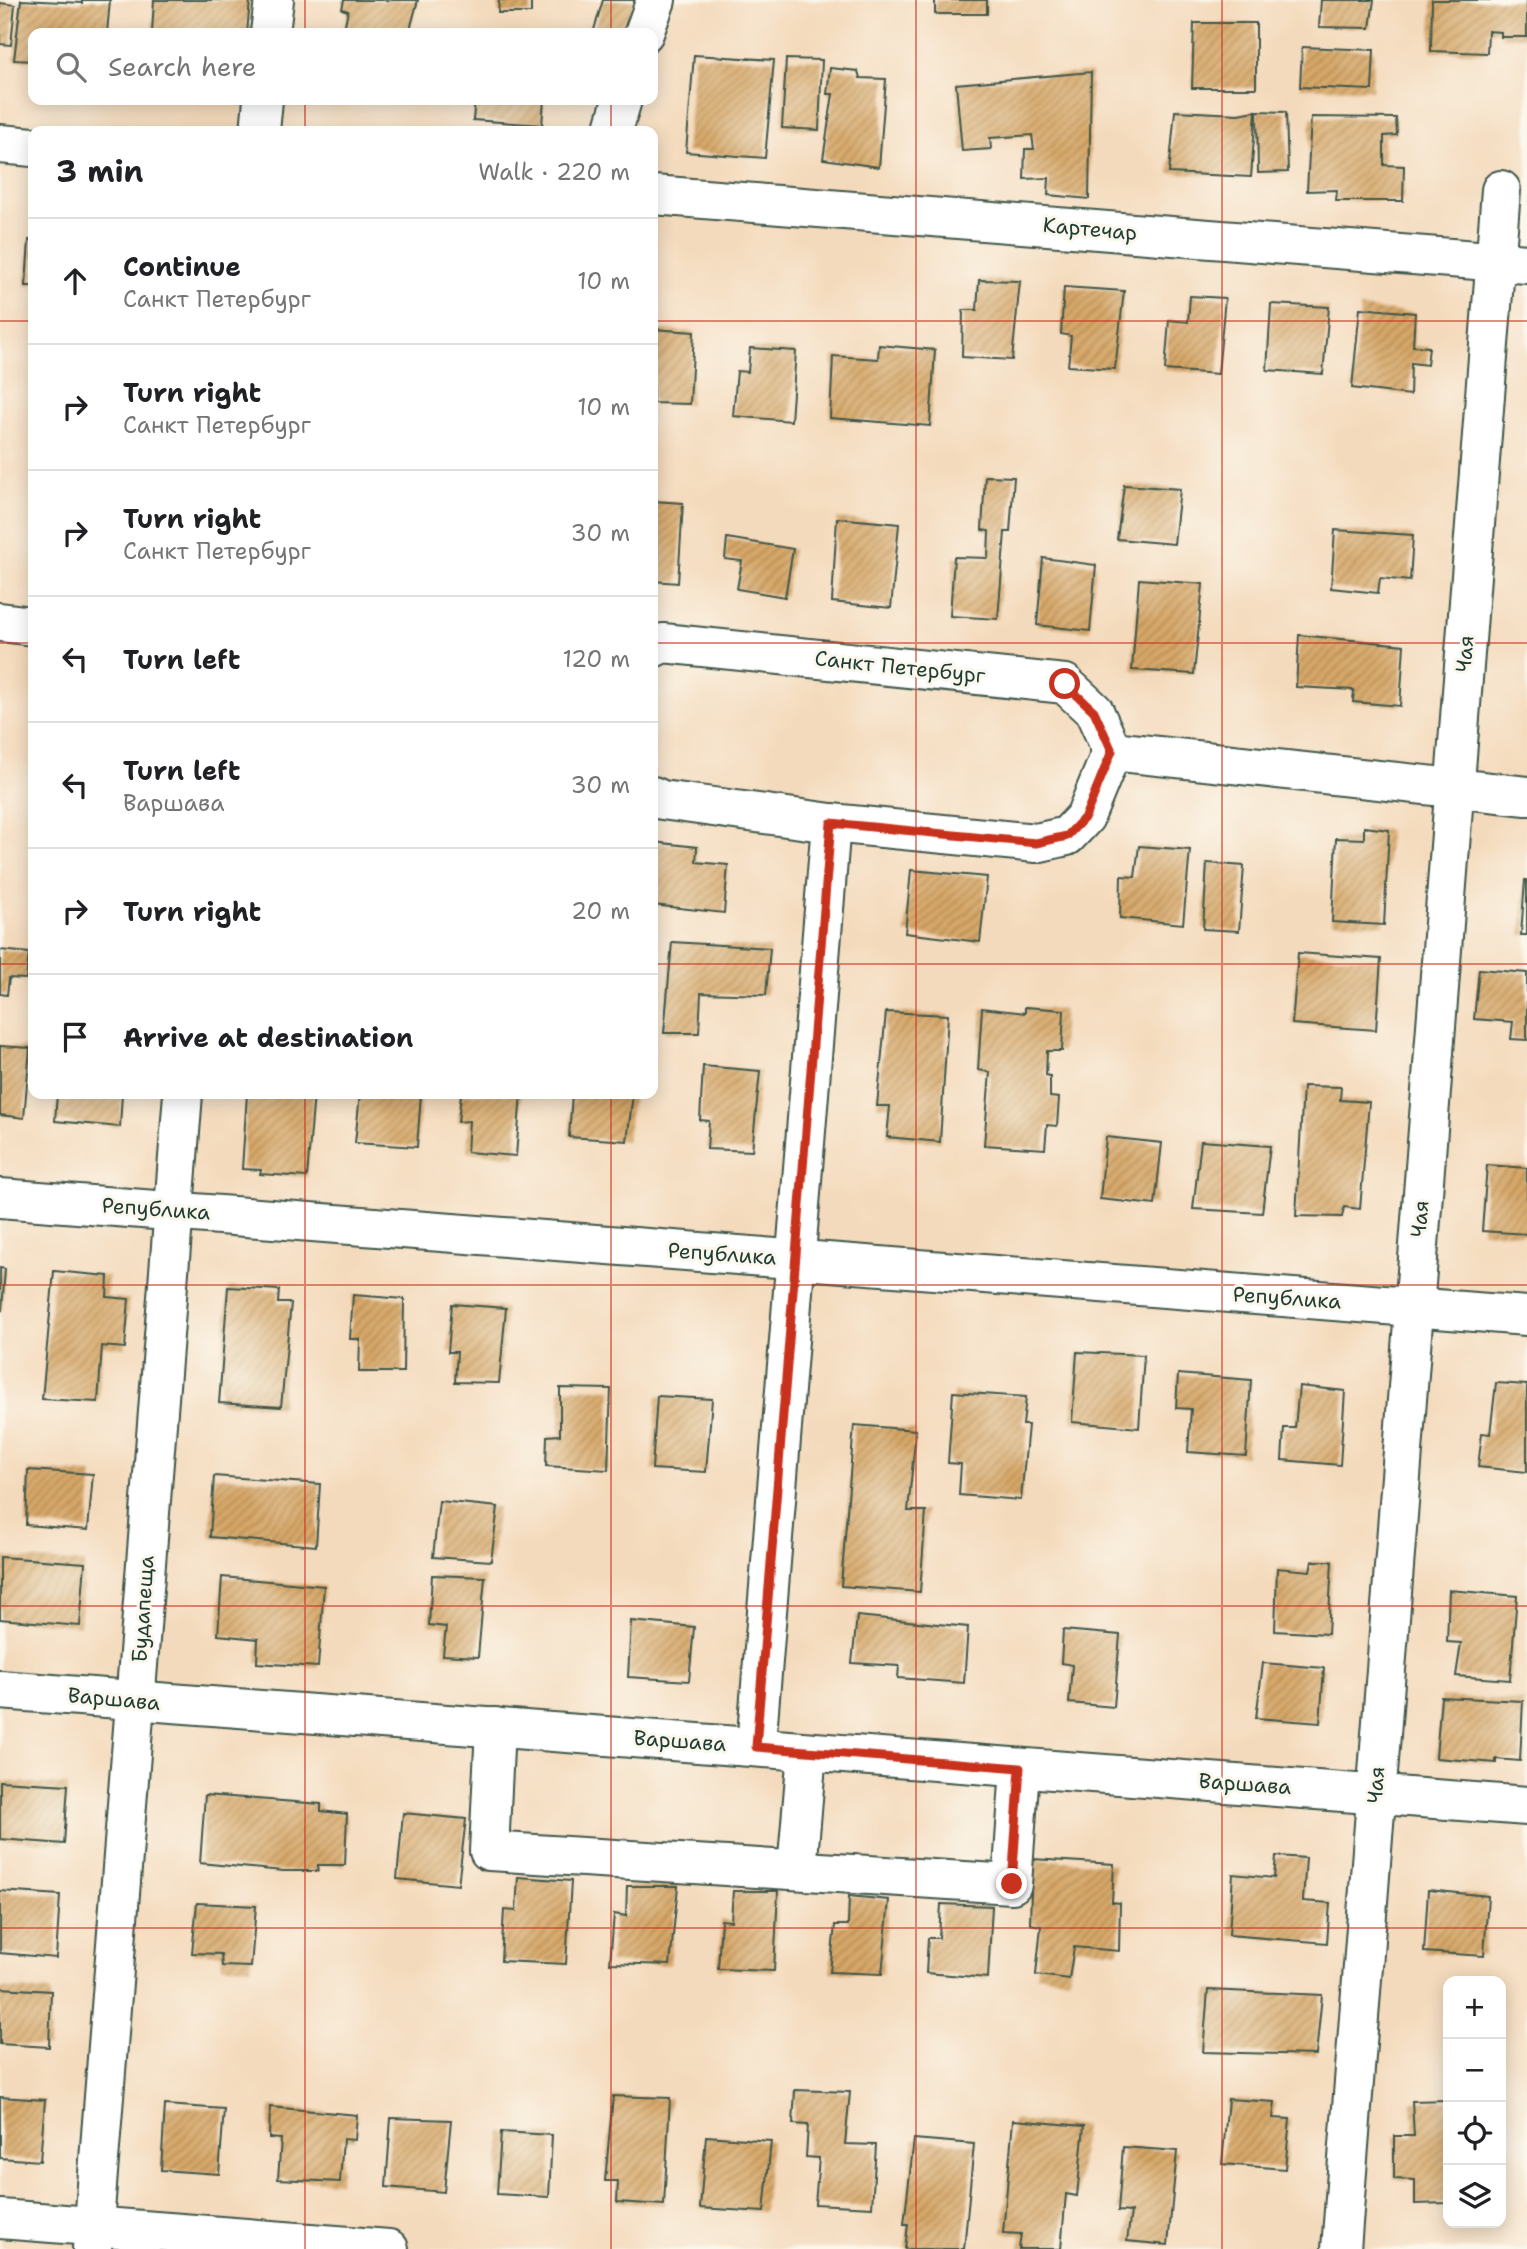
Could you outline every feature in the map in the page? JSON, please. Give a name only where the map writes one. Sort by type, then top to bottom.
[{"type":"street","points":[[271,28],[274,0]]},
{"type":"street","points":[[646,28],[656,0]]},
{"type":"street","points":[[260,126],[263,105]]},
{"type":"street","points":[[614,126],[621,105]]},
{"type":"street","points":[[0,144],[28,147]]},
{"type":"street","name":"Чая","points":[[1341,2249],[1454,790],[1512,262],[1501,190]]},
{"type":"street","name":"Картечар","points":[[658,195],[1512,262]]},
{"type":"street","points":[[0,622],[28,625]]},
{"type":"street","name":"Санкт Петербург","points":[[658,646],[663,643],[1065,684],[1094,711],[1112,751]]},
{"type":"street","points":[[658,798],[831,823],[1036,843],[1067,836],[1085,817],[1112,751],[1527,796]]},
{"type":"street","points":[[756,1747],[831,823]]},
{"type":"street","name":"Будапеща","points":[[93,2237],[183,1099]]},
{"type":"street","name":"Република","points":[[0,1198],[1527,1316]]},
{"type":"street","name":"Варшава","points":[[0,1690],[1527,1805]]},
{"type":"street","points":[[495,1727],[489,1850],[1012,1884],[1020,1768]]},
{"type":"street","points":[[797,1870],[807,1752]]},
{"type":"street","points":[[0,2219],[93,2237],[389,2249]]},
{"type":"building","points":[[21,0],[82,3],[82,0],[110,0],[107,28],[28,28],[28,61],[14,60]]},
{"type":"building","points":[[154,0],[250,0],[247,28],[152,28]]},
{"type":"building","points":[[344,0],[418,0],[410,28],[344,28],[348,11],[342,9]]},
{"type":"building","points":[[499,0],[531,0],[531,13],[498,13]]},
{"type":"building","points":[[603,0],[635,0],[627,28],[595,28]]},
{"type":"building","points":[[935,0],[987,0],[987,14],[935,14]]},
{"type":"building","points":[[1321,0],[1374,0],[1370,28],[1319,27]]},
{"type":"building","points":[[1432,0],[1527,0],[1527,37],[1501,37],[1501,32],[1488,31],[1487,53],[1431,51]]},
{"type":"building","points":[[0,3],[15,5],[11,45],[0,44]]},
{"type":"building","points":[[1194,23],[1256,23],[1256,88],[1192,88]]},
{"type":"building","points":[[1302,47],[1374,50],[1372,90],[1300,87]]},
{"type":"building","points":[[694,55],[774,60],[765,158],[686,152]]},
{"type":"building","points":[[786,59],[822,60],[819,130],[782,128]]},
{"type":"building","points":[[830,68],[858,71],[860,78],[886,79],[879,167],[823,159],[833,94],[827,94]]},
{"type":"building","points":[[1091,72],[1089,199],[1048,195],[1049,178],[1024,179],[1025,149],[1034,149],[1032,135],[990,138],[991,149],[962,151],[956,84]]},
{"type":"building","points":[[474,105],[544,105],[542,125],[473,120]]},
{"type":"building","points":[[1175,111],[1238,114],[1256,111],[1251,177],[1169,173]]},
{"type":"building","points":[[1257,111],[1286,112],[1288,172],[1258,173]]},
{"type":"building","points":[[1311,117],[1396,118],[1397,135],[1384,136],[1384,165],[1404,166],[1403,201],[1336,201],[1337,190],[1307,191]]},
{"type":"building","points":[[28,255],[28,286],[26,286]]},
{"type":"building","points":[[979,280],[1020,281],[1012,360],[962,357],[963,310],[977,310]]},
{"type":"building","points":[[1064,287],[1124,291],[1115,369],[1068,366],[1071,336],[1061,334]]},
{"type":"building","points":[[1190,296],[1225,298],[1218,374],[1165,370],[1169,320],[1188,322]]},
{"type":"building","points":[[1271,304],[1329,307],[1323,374],[1267,370]]},
{"type":"building","points":[[1360,308],[1415,313],[1413,346],[1429,347],[1427,365],[1411,363],[1410,395],[1352,388]]},
{"type":"building","points":[[658,329],[694,332],[690,404],[658,403]]},
{"type":"building","points":[[879,345],[935,350],[930,426],[830,418],[833,356],[878,359]]},
{"type":"building","points":[[750,348],[796,351],[791,421],[733,416],[737,371],[748,372]]},
{"type":"building","points":[[985,476],[1014,477],[1010,532],[1005,532],[998,619],[950,616],[954,557],[988,558],[989,531],[982,530]]},
{"type":"building","points":[[1124,485],[1180,489],[1174,544],[1117,539]]},
{"type":"building","points":[[658,501],[683,503],[678,583],[658,581]]},
{"type":"building","points":[[837,518],[899,524],[891,608],[832,602]]},
{"type":"building","points":[[1335,530],[1413,535],[1410,581],[1380,578],[1378,593],[1331,588]]},
{"type":"building","points":[[727,538],[793,549],[785,597],[737,589],[742,561],[725,559]]},
{"type":"building","points":[[1043,558],[1096,565],[1090,631],[1037,625]]},
{"type":"building","points":[[1139,579],[1203,584],[1194,674],[1132,670]]},
{"type":"building","points":[[1299,635],[1404,645],[1400,706],[1353,702],[1354,690],[1296,687]]},
{"type":"building","points":[[1364,827],[1389,830],[1384,925],[1332,922],[1336,838],[1364,839]]},
{"type":"building","points":[[658,843],[697,847],[696,862],[728,865],[724,913],[658,906]]},
{"type":"building","points":[[1139,846],[1190,850],[1183,924],[1120,918],[1121,876],[1135,877]]},
{"type":"building","points":[[1207,863],[1244,866],[1239,931],[1203,929]]},
{"type":"building","points":[[911,870],[987,877],[980,942],[905,933]]},
{"type":"building","points":[[1525,880],[1527,935],[1521,935]]},
{"type":"building","points":[[672,942],[770,948],[766,995],[701,993],[699,1033],[664,1033]]},
{"type":"building","points":[[0,950],[28,953],[26,979],[9,978],[7,995],[0,994]]},
{"type":"building","points":[[1298,953],[1381,959],[1376,1030],[1292,1024]]},
{"type":"building","points":[[1479,969],[1527,973],[1527,1040],[1511,1039],[1513,1022],[1474,1019]]},
{"type":"building","points":[[1025,1007],[1064,1010],[1062,1051],[1047,1051],[1046,1075],[1050,1076],[1050,1097],[1059,1098],[1057,1126],[1047,1125],[1045,1149],[984,1145],[990,1072],[978,1070],[982,1008],[1025,1013]]},
{"type":"building","points":[[886,1012],[948,1015],[940,1142],[887,1137],[890,1106],[877,1106]]},
{"type":"building","points":[[0,1046],[28,1048],[24,1118],[0,1115]]},
{"type":"building","points":[[703,1066],[760,1071],[752,1151],[707,1149],[709,1121],[700,1120]]},
{"type":"building","points":[[1303,1086],[1341,1087],[1340,1100],[1369,1102],[1360,1209],[1344,1207],[1342,1217],[1296,1216]]},
{"type":"building","points":[[57,1099],[122,1099],[120,1127],[55,1121]]},
{"type":"building","points":[[247,1099],[314,1099],[307,1177],[260,1174],[261,1170],[242,1169]]},
{"type":"building","points":[[359,1099],[421,1099],[417,1147],[355,1143]]},
{"type":"building","points":[[460,1099],[521,1099],[516,1156],[467,1152],[469,1121],[458,1122]]},
{"type":"building","points":[[572,1099],[632,1099],[627,1141],[569,1137]]},
{"type":"building","points":[[1106,1137],[1162,1143],[1155,1205],[1100,1199]]},
{"type":"building","points":[[1201,1141],[1270,1146],[1262,1213],[1193,1209]]},
{"type":"building","points":[[1487,1165],[1527,1168],[1527,1234],[1482,1231]]},
{"type":"building","points":[[0,1268],[5,1269],[2,1310],[0,1309]]},
{"type":"building","points":[[54,1271],[108,1276],[107,1297],[129,1299],[125,1348],[102,1346],[98,1402],[42,1399]]},
{"type":"building","points":[[228,1287],[279,1290],[278,1303],[291,1303],[281,1407],[219,1403]]},
{"type":"building","points":[[353,1295],[404,1299],[403,1372],[359,1372],[360,1339],[350,1339]]},
{"type":"building","points":[[452,1304],[506,1308],[499,1383],[455,1382],[457,1352],[448,1352]]},
{"type":"building","points":[[1077,1352],[1144,1355],[1139,1428],[1072,1422]]},
{"type":"building","points":[[1178,1374],[1251,1380],[1246,1456],[1188,1452],[1191,1409],[1176,1408]]},
{"type":"building","points":[[1496,1383],[1527,1385],[1527,1472],[1478,1467],[1482,1433],[1490,1434]]},
{"type":"building","points":[[1299,1386],[1345,1391],[1340,1465],[1282,1460],[1284,1428],[1295,1428]]},
{"type":"building","points":[[560,1388],[611,1389],[608,1470],[546,1466],[547,1436],[560,1435]]},
{"type":"building","points":[[953,1392],[1026,1397],[1023,1425],[1028,1425],[1021,1500],[959,1495],[961,1464],[948,1463]]},
{"type":"building","points":[[657,1396],[712,1399],[706,1472],[652,1469]]},
{"type":"building","points":[[854,1425],[916,1430],[908,1511],[926,1511],[920,1592],[841,1586]]},
{"type":"building","points":[[28,1470],[93,1474],[88,1530],[26,1525]]},
{"type":"building","points":[[214,1476],[320,1484],[316,1546],[210,1537]]},
{"type":"building","points":[[439,1501],[498,1507],[491,1561],[433,1557]]},
{"type":"building","points":[[0,1557],[85,1563],[80,1626],[0,1619]]},
{"type":"building","points":[[1312,1561],[1332,1561],[1328,1634],[1275,1631],[1277,1568],[1310,1571]]},
{"type":"building","points":[[432,1575],[485,1577],[478,1657],[443,1655],[446,1627],[429,1625]]},
{"type":"building","points":[[222,1577],[324,1586],[318,1667],[257,1663],[258,1639],[218,1635]]},
{"type":"building","points":[[1449,1590],[1517,1596],[1510,1680],[1456,1676],[1461,1643],[1447,1642]]},
{"type":"building","points":[[857,1616],[968,1627],[964,1683],[898,1678],[899,1666],[852,1663]]},
{"type":"building","points":[[631,1621],[694,1627],[689,1681],[628,1677]]},
{"type":"building","points":[[1063,1630],[1120,1635],[1114,1707],[1069,1703],[1072,1665],[1061,1663]]},
{"type":"building","points":[[1263,1663],[1324,1668],[1320,1723],[1256,1718]]},
{"type":"building","points":[[1441,1697],[1523,1701],[1520,1761],[1496,1759],[1496,1763],[1436,1758]]},
{"type":"building","points":[[0,1781],[68,1785],[64,1844],[0,1839]]},
{"type":"building","points":[[205,1795],[321,1804],[321,1811],[347,1814],[345,1865],[318,1865],[318,1871],[283,1871],[200,1863]]},
{"type":"building","points":[[403,1813],[466,1819],[458,1885],[397,1879]]},
{"type":"building","points":[[1276,1856],[1306,1858],[1303,1901],[1330,1903],[1327,1943],[1229,1935],[1233,1874],[1274,1878]]},
{"type":"building","points":[[1032,1859],[1114,1864],[1112,1902],[1120,1903],[1119,1951],[1074,1947],[1069,1979],[1036,1975],[1041,1926],[1030,1924]]},
{"type":"building","points":[[518,1877],[571,1881],[566,1964],[501,1961],[504,1910],[516,1911]]},
{"type":"building","points":[[627,1886],[678,1886],[670,1965],[610,1963],[614,1914],[626,1916]]},
{"type":"building","points":[[1428,1890],[1488,1896],[1484,1956],[1424,1952]]},
{"type":"building","points":[[0,1891],[60,1895],[56,1958],[0,1953]]},
{"type":"building","points":[[733,1891],[778,1891],[774,1971],[718,1969],[721,1920],[731,1921]]},
{"type":"building","points":[[849,1896],[889,1900],[882,1974],[830,1972],[835,1925],[848,1925]]},
{"type":"building","points":[[197,1903],[256,1906],[251,1967],[222,1966],[221,1954],[192,1953]]},
{"type":"building","points":[[941,1904],[992,1906],[988,1978],[926,1973],[928,1938],[939,1938]]},
{"type":"building","points":[[0,1988],[51,1991],[49,2047],[0,2044]]},
{"type":"building","points":[[1208,1990],[1322,1995],[1316,2055],[1203,2052]]},
{"type":"building","points":[[795,2090],[850,2092],[845,2144],[876,2145],[872,2207],[815,2204],[819,2158],[806,2157],[808,2125],[793,2124]]},
{"type":"building","points":[[613,2096],[670,2098],[664,2205],[617,2202],[618,2181],[605,2181]]},
{"type":"building","points":[[0,2097],[45,2100],[40,2161],[0,2158]]},
{"type":"building","points":[[1228,2099],[1275,2102],[1273,2118],[1290,2119],[1285,2169],[1222,2164]]},
{"type":"building","points":[[1443,2100],[1443,2203],[1415,2204],[1415,2180],[1394,2179],[1394,2136],[1414,2136],[1412,2101]]},
{"type":"building","points":[[165,2105],[224,2109],[219,2174],[161,2170]]},
{"type":"building","points":[[270,2107],[357,2115],[355,2140],[343,2139],[340,2182],[278,2179],[281,2139],[269,2138]]},
{"type":"building","points":[[391,2118],[451,2120],[444,2192],[386,2187]]},
{"type":"building","points":[[1013,2120],[1084,2126],[1077,2196],[1066,2194],[1061,2249],[1019,2249],[1021,2234],[1003,2233]]},
{"type":"building","points":[[501,2132],[552,2135],[549,2197],[497,2194]]},
{"type":"building","points":[[706,2136],[771,2141],[764,2212],[700,2208]]},
{"type":"building","points":[[914,2139],[974,2144],[964,2249],[905,2249],[908,2224],[904,2224]]},
{"type":"building","points":[[1123,2147],[1177,2151],[1168,2245],[1127,2241],[1131,2212],[1118,2211]]},
{"type":"route","points":[[1012,1884],[1020,1768],[756,1747],[831,823],[1036,843],[1067,836],[1085,817],[1112,751],[1094,711],[1065,684]]}]
